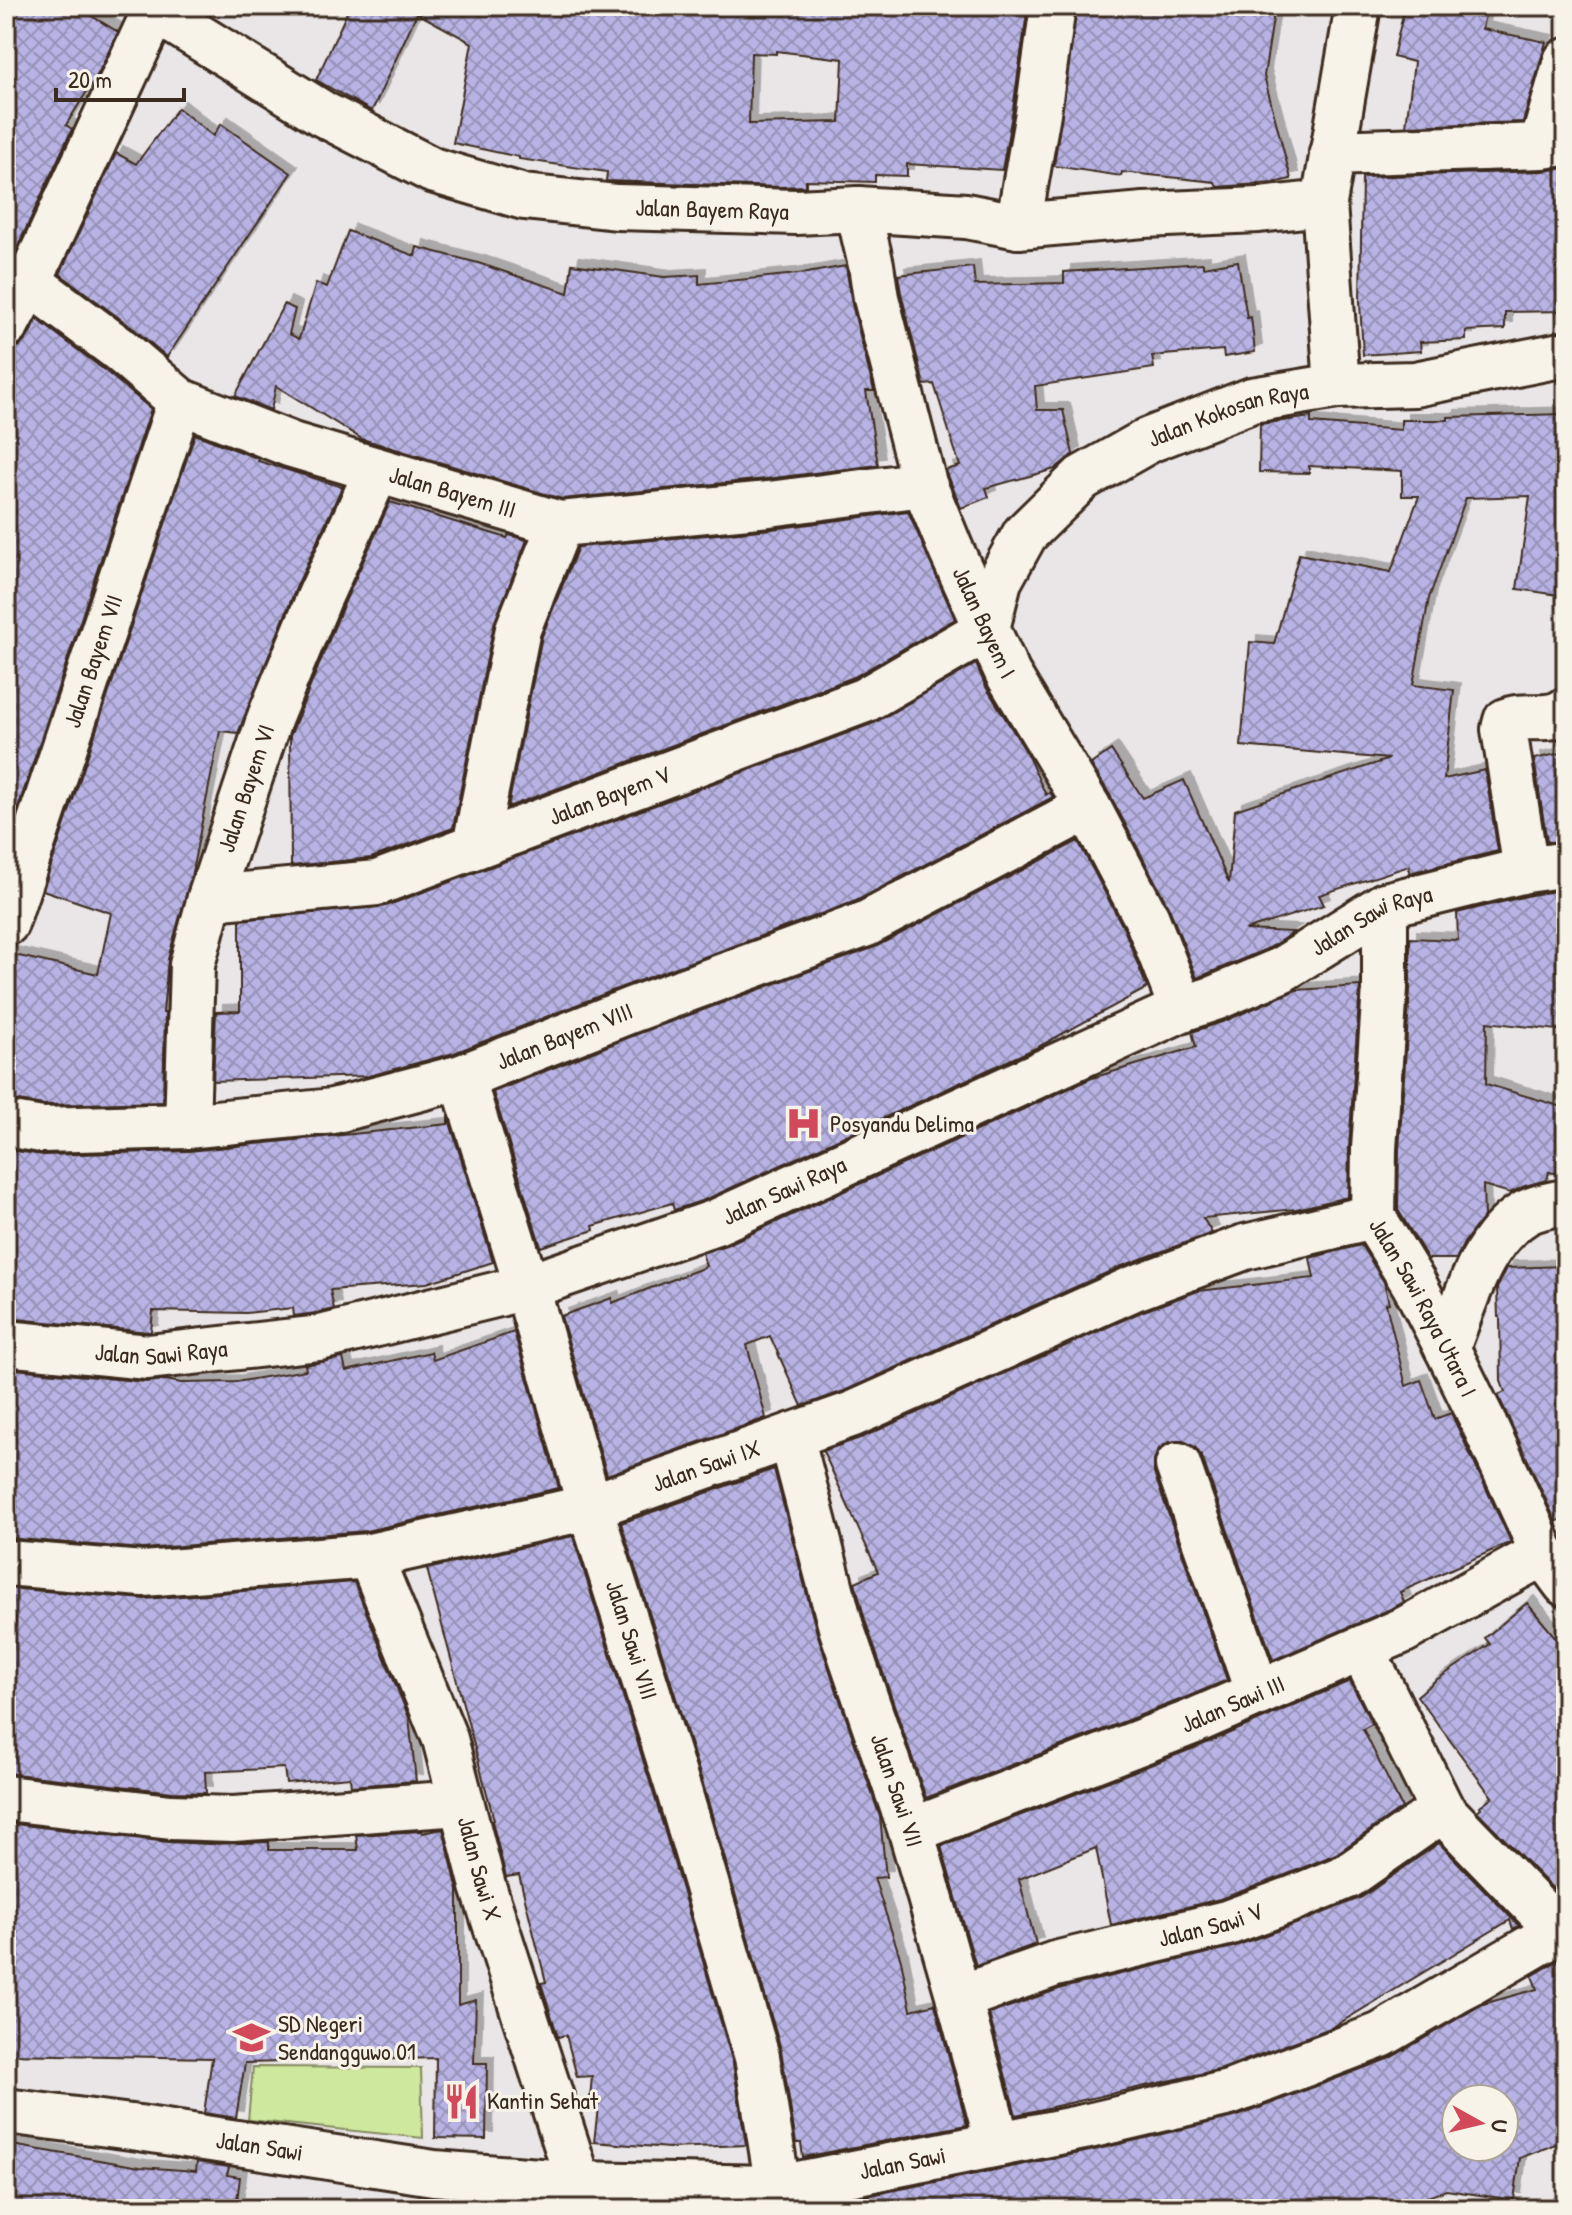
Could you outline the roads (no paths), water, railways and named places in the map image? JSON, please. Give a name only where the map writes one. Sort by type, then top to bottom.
[{"type":"street","points":[[1018,226],[1053,6]]},
{"type":"street","points":[[1337,386],[1324,203],[1358,6]]},
{"type":"street","points":[[6,325],[29,282],[153,7]]},
{"type":"street","name":"Jalan Bayem Raya","points":[[153,7],[323,114],[432,170],[524,197],[617,207],[796,212],[858,209],[966,216],[1018,226],[1324,203]]},
{"type":"street","points":[[1332,153],[1554,144],[1566,61]]},
{"type":"street","name":"Jalan Bayem I","points":[[858,209],[876,298],[924,484],[1008,674],[1088,807],[1147,919],[1182,1009]]},
{"type":"street","name":"Jalan Bayem III","points":[[29,282],[119,349],[180,401],[292,445],[560,524],[769,504],[924,484]]},
{"type":"street","name":"Jalan Kokosan Raya","points":[[987,629],[999,581],[1025,534],[1082,478],[1149,440],[1252,400],[1337,386],[1415,384],[1566,354]]},
{"type":"street","name":"Jalan Bayem VII","points":[[6,923],[180,401]]},
{"type":"street","name":"Jalan Bayem VI","points":[[187,1126],[192,965],[210,898],[270,717],[319,598],[377,471]]},
{"type":"street","points":[[475,846],[518,629],[560,524]]},
{"type":"street","name":"Jalan Bayem V","points":[[210,898],[377,883],[865,700],[987,629]]},
{"type":"street","points":[[1546,868],[1504,729],[1506,721],[1513,718],[1557,716],[1566,710]]},
{"type":"street","name":"Jalan Bayem VIII","points":[[6,1124],[42,1130],[187,1126],[333,1111],[462,1077],[631,1010],[866,924],[1088,807]]},
{"type":"street","name":"Jalan Sawi Raya","points":[[6,1343],[148,1357],[320,1338],[527,1287],[716,1222],[1182,1009],[1281,970],[1385,905],[1546,868]]},
{"type":"street","name":"Jalan Sawi Raya Utara I","points":[[1385,905],[1385,988],[1374,1149],[1373,1217],[1414,1284],[1554,1568]]},
{"type":"street","name":"Jalan Sawi VIII","points":[[462,1077],[757,2057],[782,2198]]},
{"type":"street","points":[[1447,1348],[1481,1264],[1501,1233],[1525,1213],[1566,1202]]},
{"type":"street","name":"Jalan Sawi IX","points":[[6,1563],[143,1574],[370,1556],[590,1507],[853,1414],[1132,1289],[1245,1247],[1373,1217]]},
{"type":"street","name":"Jalan Sawi VII","points":[[791,1436],[841,1627],[911,1831],[998,2144]]},
{"type":"street","points":[[1178,1465],[1258,1693]]},
{"type":"street","name":"Jalan Sawi X","points":[[370,1556],[445,1739],[483,1886],[581,2196]]},
{"type":"street","name":"Jalan Sawi III","points":[[911,1831],[1192,1722],[1554,1568]]},
{"type":"street","points":[[1362,1649],[1442,1810],[1563,1929]]},
{"type":"street","points":[[6,1798],[171,1817],[233,1819],[461,1803]]},
{"type":"street","name":"Jalan Sawi V","points":[[959,1998],[1055,1964],[1227,1923],[1292,1899],[1348,1876],[1442,1810]]},
{"type":"street","name":"Jalan Sawi","points":[[6,2111],[581,2196],[782,2198],[998,2144],[1229,2093],[1381,2035],[1563,1929]]},
{"type":"place","name":"Posyandu Delima","points":[[804,1124]]},
{"type":"place","name":"SD Negeri Sendangguwo 01","points":[[252,2038]]},
{"type":"place","name":"Kantin Sehat","points":[[461,2101]]}]
